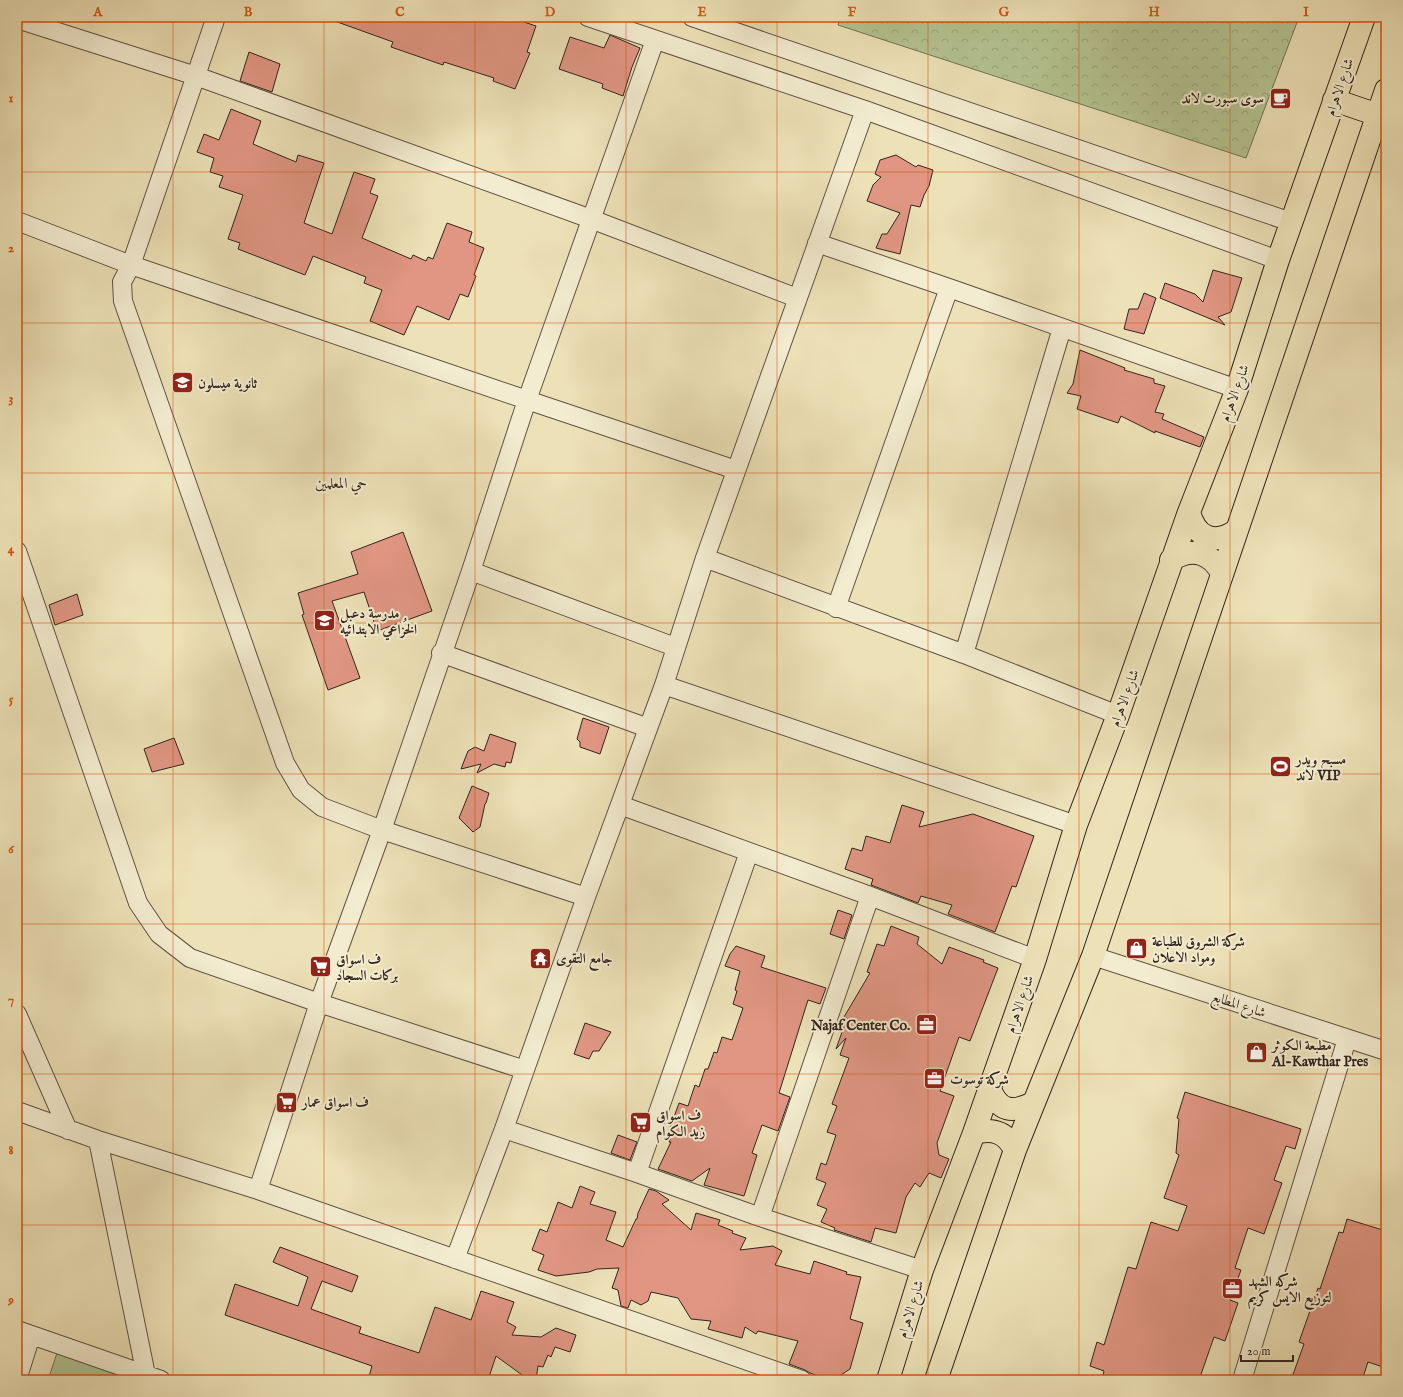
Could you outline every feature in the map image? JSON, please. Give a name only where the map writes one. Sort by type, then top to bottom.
[{"type":"main road","name":"شارع الاهرام","points":[[888,1380],[922,1270],[990,1090],[1035,959],[1076,825],[1118,715],[1171,560],[1237,389],[1278,260],[1364,17]]},
{"type":"main road","points":[[936,1380],[1015,1150],[1093,956],[1386,90]]},
{"type":"main road","points":[[1334,100],[1378,115]]},
{"type":"main road","points":[[1189,512],[1192,522],[1198,531],[1207,537],[1218,539],[1228,536],[1237,530]]},
{"type":"main road","points":[[1171,560],[1190,552],[1200,553],[1213,561],[1222,573]]},
{"type":"main road","points":[[990,1090],[993,1097],[999,1104],[1008,1108],[1015,1110],[1033,1103]]},
{"type":"main road","points":[[974,1133],[984,1130],[994,1131],[1001,1134],[1012,1144],[1015,1150]]},
{"type":"street","points":[[216,17],[131,265],[122,282],[123,301],[285,763],[301,790],[322,806],[382,830],[586,897]]},
{"type":"street","points":[[588,17],[865,110],[1278,260]]},
{"type":"street","points":[[692,17],[1291,222]]},
{"type":"street","points":[[17,19],[196,76],[591,219],[797,298]]},
{"type":"street","points":[[258,1190],[319,1003],[382,830],[471,571],[527,400],[655,40]]},
{"type":"street","points":[[455,1260],[664,685],[705,558],[865,110]]},
{"type":"street","points":[[17,221],[131,265],[736,470]]},
{"type":"street","points":[[817,244],[949,288],[1237,389]]},
{"type":"street","points":[[836,608],[949,288]]},
{"type":"street","points":[[964,654],[1062,328]]},
{"type":"street","points":[[17,551],[138,902],[159,934],[190,958],[319,1003],[525,1070]]},
{"type":"street","points":[[705,558],[836,608],[964,654],[1118,715]]},
{"type":"street","points":[[471,571],[676,648]]},
{"type":"street","points":[[442,653],[648,728]]},
{"type":"street","points":[[664,685],[1076,825]]},
{"type":"street","points":[[620,805],[870,896],[1035,959]]},
{"type":"street","points":[[638,1173],[749,852]]},
{"type":"street","points":[[760,1216],[870,896]]},
{"type":"street","name":"شارع المطابع","points":[[1093,956],[1386,1051]]},
{"type":"street","points":[[17,1014],[68,1130]]},
{"type":"street","points":[[1242,1380],[1347,1039]]},
{"type":"street","points":[[17,1111],[98,1140],[258,1190],[802,1380]]},
{"type":"street","points":[[504,1128],[922,1270]]},
{"type":"street","points":[[98,1140],[153,1377]]},
{"type":"street","points":[[17,1380],[24,1332],[153,1377]]},
{"type":"green space","points":[[841,17],[1299,17],[1246,158],[838,25]]},
{"type":"green space","points":[[57,1353],[132,1380],[48,1380]]},
{"type":"building","points":[[330,17],[509,17],[536,26],[527,52],[530,53],[515,89],[493,81],[494,78],[444,62],[443,65],[391,47],[393,42],[329,19]]},
{"type":"building","points":[[610,35],[640,48],[623,96],[602,88],[603,84],[559,69],[570,37],[604,48]]},
{"type":"building","points":[[249,52],[280,64],[272,92],[240,81]]},
{"type":"building","points":[[231,109],[261,121],[253,144],[296,162],[298,155],[324,163],[304,223],[332,234],[354,172],[375,179],[370,193],[378,196],[362,238],[411,259],[413,255],[426,261],[428,257],[433,259],[447,223],[472,232],[469,242],[484,248],[468,297],[460,294],[449,320],[417,306],[404,335],[370,321],[382,290],[364,283],[366,277],[313,256],[305,275],[238,249],[240,243],[228,239],[243,195],[219,187],[223,176],[210,172],[214,158],[197,152],[204,134],[219,140]]},
{"type":"building","points":[[896,155],[916,167],[918,165],[933,170],[929,186],[920,207],[911,205],[900,254],[876,248],[882,234],[887,234],[900,213],[867,201],[873,185],[881,177],[875,174],[880,160]]},
{"type":"building","points":[[1213,270],[1242,278],[1231,312],[1218,317],[1225,325],[1160,298],[1165,283],[1195,294],[1203,302]]},
{"type":"building","points":[[1144,293],[1156,298],[1144,334],[1124,329],[1129,309],[1138,309]]},
{"type":"building","points":[[1080,350],[1125,368],[1124,370],[1154,379],[1154,383],[1165,386],[1155,412],[1164,414],[1162,419],[1204,437],[1200,447],[1155,431],[1155,433],[1121,416],[1118,423],[1077,409],[1081,396],[1067,393],[1073,384]]},
{"type":"building","points":[[403,532],[432,611],[377,631],[364,592],[332,601],[360,678],[328,690],[302,615],[304,614],[298,593],[358,574],[351,552]]},
{"type":"building","points":[[77,594],[83,615],[55,625],[49,605]]},
{"type":"building","points":[[583,718],[609,727],[600,754],[580,747],[580,742],[577,739]]},
{"type":"building","points":[[490,734],[516,743],[511,763],[506,762],[505,767],[494,764],[477,773],[481,764],[461,769],[468,751],[475,747],[484,751]]},
{"type":"building","points":[[174,738],[184,764],[152,772],[144,749]]},
{"type":"building","points":[[472,786],[489,793],[480,827],[473,832],[459,818]]},
{"type":"building","points":[[902,805],[924,812],[919,827],[973,814],[1034,836],[1016,887],[1012,886],[995,932],[948,914],[952,905],[921,896],[918,903],[871,885],[873,879],[845,869],[852,848],[862,851],[866,836],[890,843]]},
{"type":"building","points":[[838,910],[852,915],[844,939],[830,934]]},
{"type":"building","points":[[891,926],[919,937],[917,944],[942,964],[949,947],[984,960],[983,962],[998,968],[970,1041],[959,1037],[940,1091],[954,1096],[937,1143],[939,1155],[949,1159],[941,1178],[929,1173],[920,1187],[915,1183],[906,1197],[896,1233],[875,1228],[871,1242],[834,1230],[835,1228],[821,1222],[827,1209],[817,1205],[826,1183],[816,1179],[821,1163],[826,1165],[836,1135],[827,1132],[837,1106],[832,1104],[849,1058],[840,1055],[846,1038],[836,1049],[847,1018],[844,1017],[870,973],[867,972],[877,944],[884,946]]},
{"type":"building","points":[[736,946],[765,956],[761,967],[826,988],[820,1004],[808,1000],[779,1093],[790,1097],[778,1131],[762,1125],[752,1153],[757,1155],[744,1196],[704,1185],[710,1168],[692,1181],[658,1169],[671,1142],[669,1142],[672,1135],[668,1134],[679,1103],[688,1106],[695,1085],[699,1087],[705,1069],[708,1069],[714,1052],[717,1053],[722,1037],[732,1040],[743,1008],[733,1004],[737,991],[735,990],[740,971],[725,966],[730,954]]},
{"type":"building","points":[[585,1023],[611,1032],[599,1051],[593,1051],[589,1059],[574,1054]]},
{"type":"building","points":[[1185,1092],[1301,1129],[1295,1149],[1286,1146],[1274,1180],[1282,1183],[1264,1234],[1248,1228],[1235,1268],[1241,1270],[1230,1300],[1238,1303],[1225,1341],[1214,1337],[1199,1380],[1102,1380],[1104,1371],[1090,1366],[1097,1342],[1104,1345],[1128,1267],[1136,1269],[1151,1222],[1178,1231],[1187,1206],[1164,1198],[1179,1155],[1176,1153],[1179,1119],[1177,1118]]},
{"type":"building","points":[[618,1135],[637,1142],[630,1160],[611,1153]]},
{"type":"building","points":[[580,1186],[595,1192],[590,1204],[616,1212],[606,1240],[623,1247],[637,1219],[638,1213],[649,1189],[656,1191],[669,1200],[662,1204],[691,1230],[696,1213],[720,1220],[718,1225],[733,1231],[732,1233],[746,1238],[740,1250],[773,1246],[782,1251],[775,1265],[810,1274],[814,1261],[847,1272],[846,1274],[861,1277],[850,1319],[863,1323],[850,1369],[838,1377],[826,1379],[810,1373],[789,1364],[798,1341],[758,1331],[756,1334],[745,1327],[742,1338],[708,1329],[711,1321],[691,1319],[678,1298],[651,1292],[648,1301],[641,1305],[631,1300],[628,1308],[621,1306],[618,1290],[612,1288],[619,1268],[597,1269],[589,1272],[556,1276],[538,1270],[544,1255],[532,1250],[540,1229],[547,1232],[558,1202],[572,1208]]},
{"type":"building","points":[[1347,1219],[1386,1231],[1386,1368],[1368,1362],[1362,1380],[1291,1380],[1304,1344],[1299,1342],[1318,1288],[1320,1289],[1339,1232],[1343,1233]]},
{"type":"building","points":[[280,1247],[358,1276],[352,1292],[322,1281],[311,1309],[361,1327],[359,1333],[419,1353],[435,1307],[471,1320],[481,1291],[514,1302],[507,1322],[516,1327],[512,1335],[541,1337],[556,1328],[576,1335],[570,1352],[555,1347],[551,1357],[548,1355],[543,1367],[538,1366],[536,1380],[529,1380],[496,1356],[488,1380],[368,1380],[372,1366],[225,1315],[235,1284],[298,1306],[308,1277],[273,1262]]},
{"type":"place","name":"سوى سبورت لاند","points":[[1280,98]]},
{"type":"place","name":"ثانوية ميسلون","points":[[182,383]]},
{"type":"place","name":"مدرسة دعبل الخُزاعي الابتدائيه","points":[[324,621]]},
{"type":"place","name":"مسبح ويدر لاند VIP","points":[[1280,767]]},
{"type":"place","name":"شركة الشروق للطباعة ومواد الاعلان","points":[[1136,949]]},
{"type":"place","name":"جامع التقوى","points":[[540,958]]},
{"type":"place","name":"ف اسواق بركات السجاد","points":[[320,967]]},
{"type":"place","name":"Najaf Center Co.","points":[[926,1025]]},
{"type":"place","name":"مطبعة الكوثر Al-Kawthar Pres","points":[[1257,1053]]},
{"type":"place","name":"شركة توسوت","points":[[934,1079]]},
{"type":"place","name":"ف اسواق عمار","points":[[287,1102]]},
{"type":"place","name":"ف اسواق زيد الكوام","points":[[640,1123]]},
{"type":"place","name":"شركه الشهد لتوزيع الايس كريم","points":[[1233,1289]]},
{"type":"district","name":"حي المعلمین","points":[[341,483]]}]
